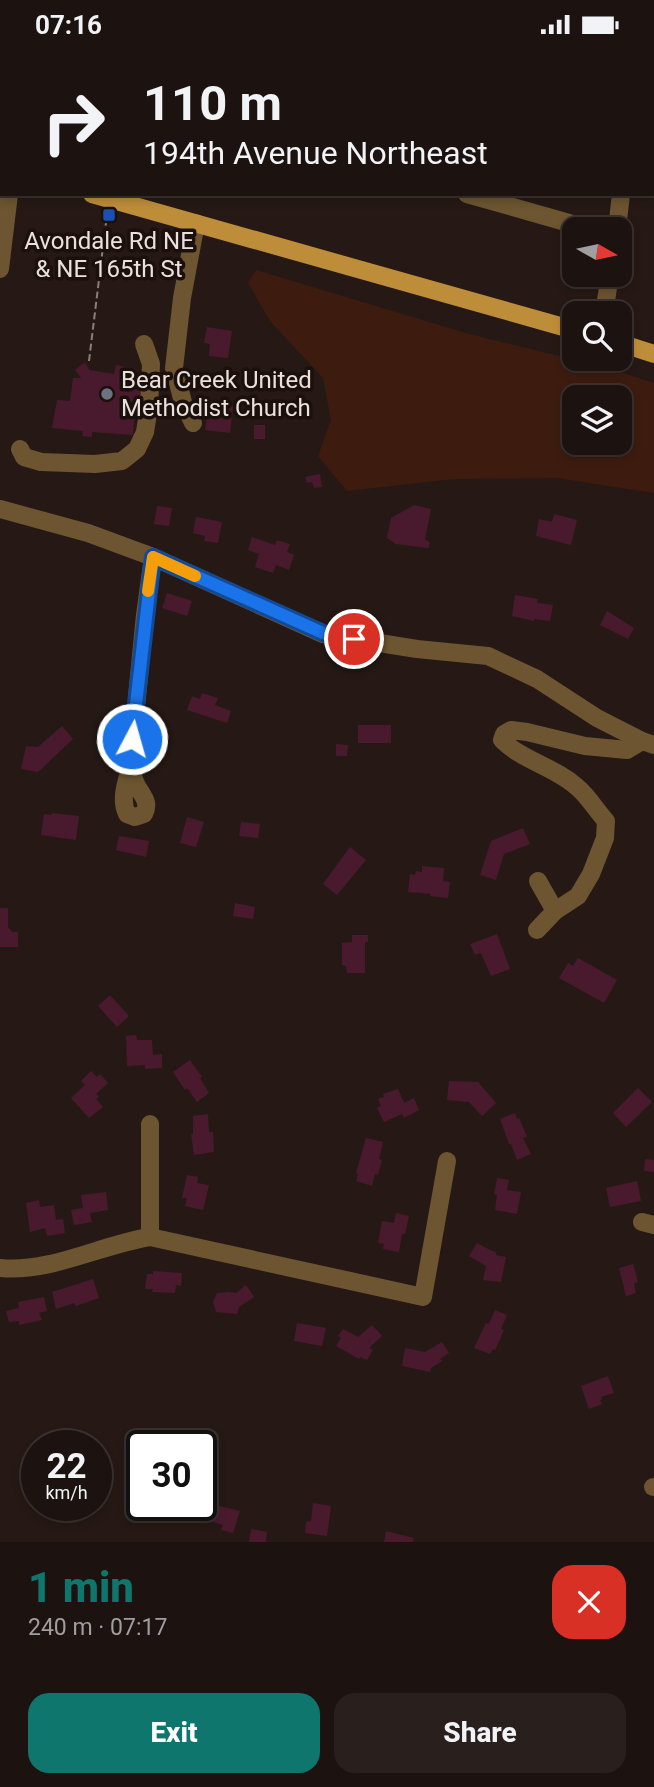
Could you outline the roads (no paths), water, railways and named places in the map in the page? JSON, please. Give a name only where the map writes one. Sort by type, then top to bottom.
[{"type":"main road","points":[[101,197],[562,327]]},
{"type":"main road","points":[[632,348],[654,354]]},
{"type":"street","points":[[0,269],[9,196]]},
{"type":"street","points":[[474,196],[562,221]]},
{"type":"street","points":[[618,217],[621,196]]},
{"type":"street","points":[[193,423],[183,402],[174,368],[182,298],[196,223]]},
{"type":"street","points":[[20,449],[24,457],[41,462],[95,464],[122,461],[136,449],[145,432],[151,364],[144,344]]},
{"type":"street","points":[[0,509],[88,533],[153,557],[323,633],[417,649],[488,656],[537,680],[590,714],[648,743]]},
{"type":"street","points":[[130,768],[153,557]]},
{"type":"street","points":[[537,930],[555,911],[578,896],[591,874],[605,838],[606,821],[577,787],[510,748],[502,740],[504,734],[511,730],[527,732],[585,746],[627,750],[648,743]]},
{"type":"street","points":[[538,881],[555,911]]},
{"type":"street","points":[[150,1124],[150,1237]]},
{"type":"street","points":[[0,1268],[14,1270],[47,1265],[126,1241],[150,1237],[423,1297],[447,1161]]},
{"type":"place","name":"Avondale Rd NE & NE 165th St","points":[[109,215]]},
{"type":"place","name":"Bear Creek United Methodist Church","points":[[107,394]]}]
